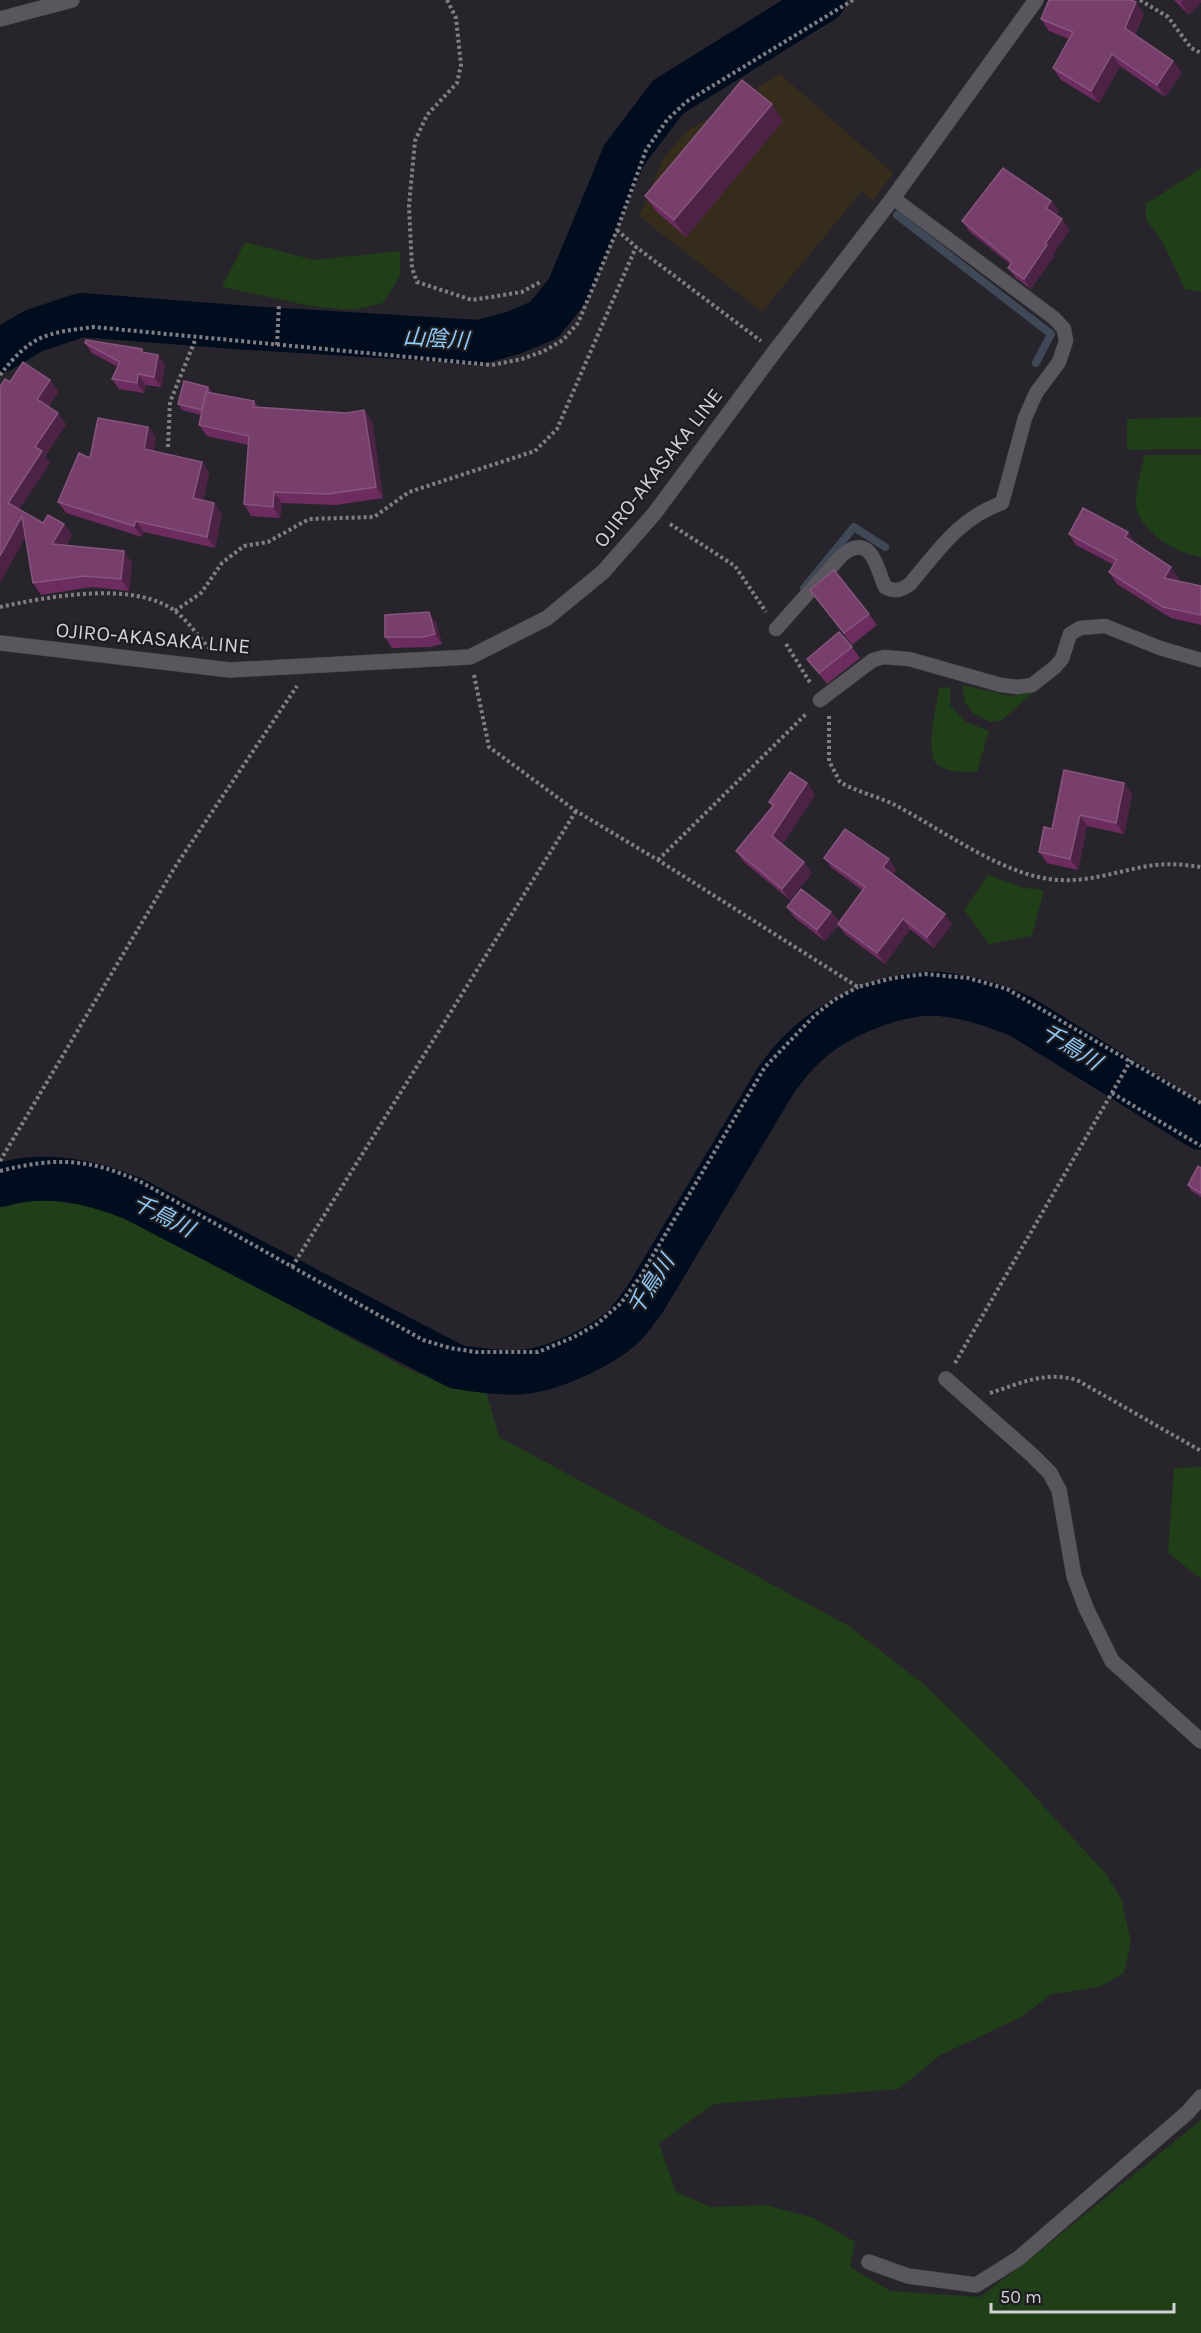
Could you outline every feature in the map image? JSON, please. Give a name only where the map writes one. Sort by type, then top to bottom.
[{"type":"main road","points":[[0,19],[72,0]]},
{"type":"main road","name":"OJIRO-AKASAKA LINE","points":[[0,644],[230,670],[470,657],[547,618],[603,572],[654,514],[774,351],[893,198],[1036,0]]},
{"type":"main road","points":[[946,1379],[1050,1473],[1059,1490],[1074,1576],[1086,1608],[1112,1661],[1201,1741]]},
{"type":"main road","points":[[869,2262],[908,2276],[976,2285],[1019,2258],[1188,2112],[1201,2097]]},
{"type":"lane","points":[[776,629],[842,555],[852,547],[861,546],[869,551],[885,587],[893,591],[902,590],[964,523],[981,511],[1002,503],[1025,418],[1036,393],[1059,362],[1066,342],[1064,329],[1054,318],[893,198]]},
{"type":"lane","points":[[820,700],[873,660],[884,657],[909,659],[1001,685],[1017,687],[1032,685],[1055,668],[1062,659],[1070,634],[1080,628],[1105,626],[1160,648],[1201,660]]},
{"type":"path","points":[[447,0],[456,18],[461,64],[457,83],[427,115],[415,141],[409,206],[411,268],[417,282],[472,300],[522,292],[542,281]]},
{"type":"path","points":[[0,375],[15,356],[37,339],[63,331],[94,327],[492,364],[544,351],[562,340],[578,323],[617,230],[646,150],[674,114],[686,102],[854,0]]},
{"type":"path","points":[[1140,0],[1168,17],[1191,48],[1201,53]]},
{"type":"path","points":[[617,230],[636,247],[774,351]]},
{"type":"path","points":[[175,611],[201,593],[222,563],[244,546],[268,542],[309,519],[374,517],[408,492],[535,451],[557,429],[636,247]]},
{"type":"path","points":[[277,345],[279,304]]},
{"type":"path","points":[[168,447],[170,402],[196,338]]},
{"type":"path","points":[[654,514],[735,566],[829,715],[829,761],[840,782],[892,803],[1013,870],[1038,879],[1080,879],[1172,863],[1201,867]]},
{"type":"path","points":[[0,607],[86,592],[142,596],[175,611],[230,670]]},
{"type":"path","points":[[470,657],[489,747],[576,811],[658,860],[858,987]]},
{"type":"path","points":[[0,1161],[175,867],[310,666]]},
{"type":"path","points":[[658,860],[820,700]]},
{"type":"path","points":[[292,1267],[576,811]]},
{"type":"path","points":[[0,1171],[26,1164],[57,1161],[85,1162],[113,1169],[141,1182],[423,1340],[450,1348],[476,1352],[538,1352],[574,1337],[597,1324],[621,1303],[640,1277],[765,1067],[815,1015],[834,1000],[858,987],[893,978],[925,974],[968,978],[1007,989],[1201,1103]]},
{"type":"path","points":[[946,1379],[1131,1060]]},
{"type":"path","points":[[1112,1093],[1201,1146]]},
{"type":"path","points":[[968,1400],[1041,1377],[1060,1375],[1077,1380],[1201,1451]]},
{"type":"shaded area","points":[[780,74],[893,173],[873,201],[862,191],[762,312],[639,216],[664,157],[687,131]]},
{"type":"green space","points":[[1201,168],[1201,292],[1185,289],[1161,239],[1146,220],[1146,204]]},
{"type":"green space","points":[[245,242],[314,260],[400,251],[400,276],[383,303],[353,310],[311,306],[222,287]]},
{"type":"green space","points":[[1201,417],[1201,449],[1127,450],[1127,419]]},
{"type":"green space","points":[[1144,455],[1201,455],[1201,557],[1181,551],[1161,540],[1139,516],[1136,496]]},
{"type":"green space","points":[[962,685],[1011,696],[1035,691],[1002,720],[991,722],[974,714],[965,703]]},
{"type":"green space","points":[[950,687],[950,705],[966,722],[989,731],[977,772],[948,770],[939,766],[934,760],[931,741],[939,688]]},
{"type":"green space","points":[[988,875],[1024,888],[1044,890],[1032,936],[989,944],[964,910]]},
{"type":"green space","points":[[50,1196],[84,1200],[115,1209],[407,1369],[449,1385],[486,1391],[499,1437],[849,1626],[926,1686],[1004,1763],[1106,1874],[1121,1898],[1131,1941],[1124,1973],[1100,1987],[1052,1994],[1021,2017],[939,2056],[899,2089],[714,2104],[659,2143],[676,2192],[710,2207],[766,2205],[814,2218],[855,2242],[850,2267],[890,2291],[980,2297],[1201,2120],[1201,2333],[0,2333],[0,1203]]},
{"type":"green space","points":[[1201,1467],[1201,1579],[1168,1553],[1174,1468]]},
{"type":"building","points":[[1049,0],[1131,0],[1136,2],[1125,28],[1173,61],[1157,85],[1112,54],[1091,91],[1053,68],[1073,32],[1041,19]]},
{"type":"building","points":[[742,80],[772,104],[674,220],[645,196]]},
{"type":"building","points":[[1003,168],[1051,201],[1046,208],[1062,219],[1024,279],[1008,268],[1012,262],[962,221]]},
{"type":"building","points":[[86,340],[142,349],[142,352],[158,355],[154,377],[138,374],[137,383],[112,379],[120,362],[85,343]]},
{"type":"building","points":[[23,362],[50,380],[37,399],[58,413],[35,447],[42,451],[8,503],[43,523],[48,515],[64,524],[52,544],[124,551],[121,579],[84,576],[33,583],[22,516],[0,556],[0,387],[5,379],[10,382]]},
{"type":"building","points":[[184,381],[208,387],[202,410],[178,404]]},
{"type":"building","points":[[206,392],[254,401],[253,407],[346,413],[364,410],[376,487],[328,494],[274,492],[273,507],[244,504],[249,436],[199,425]]},
{"type":"building","points":[[98,418],[148,427],[144,449],[202,462],[193,498],[214,503],[207,537],[136,521],[134,526],[58,502],[79,453],[90,458]]},
{"type":"building","points":[[1083,508],[1128,532],[1125,537],[1171,567],[1164,578],[1201,586],[1201,615],[1163,607],[1109,572],[1117,560],[1069,534]]},
{"type":"building","points":[[834,570],[869,614],[844,633],[810,590]]},
{"type":"building","points":[[429,612],[435,634],[423,637],[385,637],[385,615]]},
{"type":"building","points":[[839,632],[852,647],[819,673],[807,659]]},
{"type":"building","points":[[1064,770],[1124,783],[1116,823],[1080,815],[1070,859],[1039,852],[1044,827],[1052,829]]},
{"type":"building","points":[[790,772],[807,783],[772,836],[804,862],[782,889],[736,851],[774,805],[769,802]]},
{"type":"building","points":[[845,829],[889,859],[883,867],[945,914],[927,937],[903,919],[877,953],[838,924],[865,887],[824,858]]},
{"type":"building","points":[[801,889],[831,912],[817,930],[787,907]]},
{"type":"building","points":[[1198,1166],[1201,1168],[1201,1193],[1188,1185]]},
{"type":"waterway","name":"山陰川","points":[[0,351],[33,331],[81,315],[479,342],[513,333],[544,320],[568,290],[624,155],[668,97],[824,0]]},
{"type":"waterway","points":[[897,215],[1051,334],[1036,363]]},
{"type":"waterway","points":[[804,588],[854,527],[885,547]]},
{"type":"waterway","name":"千鳥川","points":[[0,1185],[35,1179],[68,1180],[118,1193],[134,1199],[457,1367],[514,1372],[547,1367],[576,1356],[614,1335],[623,1327],[644,1301],[776,1080],[796,1055],[813,1039],[829,1027],[868,1008],[909,996],[929,994],[958,996],[995,1006],[1022,1017],[1201,1128]]}]
